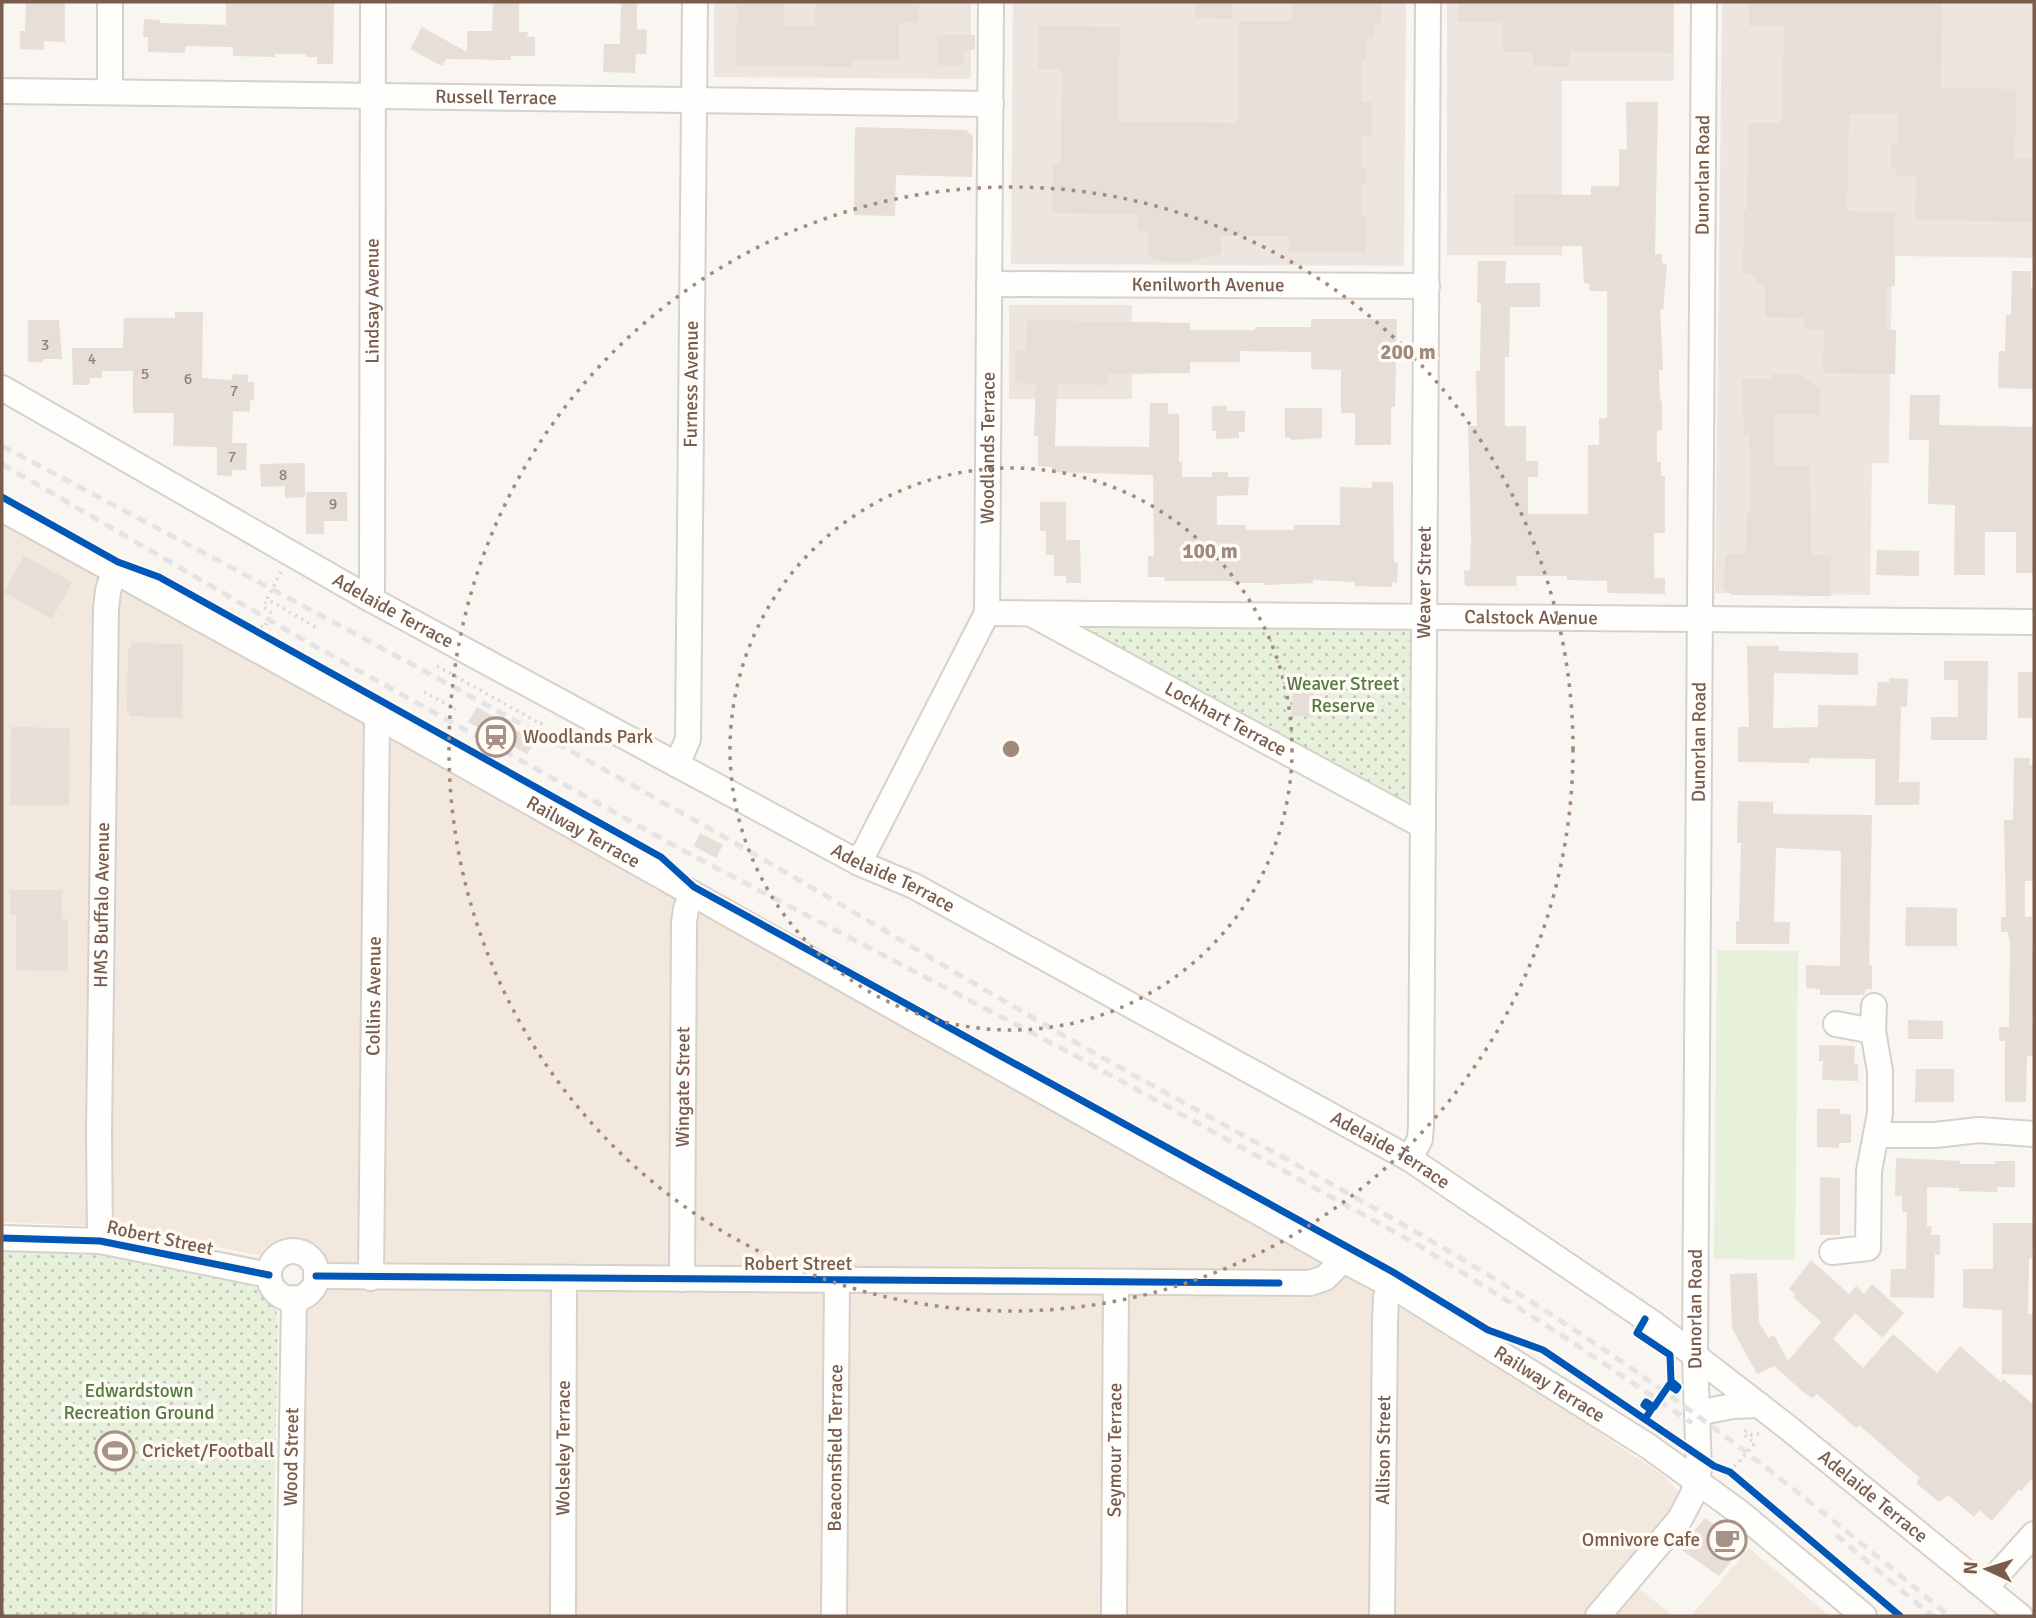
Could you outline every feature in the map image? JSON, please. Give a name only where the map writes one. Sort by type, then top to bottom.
[{"type":"street","points":[[110,2],[110,92]]},
{"type":"street","name":"Lindsay Avenue","points":[[372,600],[373,2]]},
{"type":"street","name":"Furness Avenue","points":[[677,765],[688,739],[695,2]]},
{"type":"street","name":"Woodlands Terrace","points":[[859,863],[987,613],[991,2]]},
{"type":"street","name":"Weaver Street","points":[[1410,1159],[1420,1139],[1421,1125],[1428,2]]},
{"type":"street","name":"Dunorlan Road","points":[[1598,1616],[1680,1519],[1689,1506],[1697,1481],[1695,1357],[1704,2]]},
{"type":"street","name":"Russell Terrace","points":[[2,91],[990,104]]},
{"type":"street","name":"Kenilworth Avenue","points":[[989,284],[1427,286]]},
{"type":"street","name":"Adelaide Terrace","points":[[2,388],[372,600],[859,863],[914,886],[1410,1159],[1654,1324],[1768,1412],[2020,1616]]},
{"type":"street","name":"Railway Terrace","points":[[2,509],[114,571],[255,637],[377,716],[1342,1260],[1391,1285],[1648,1446],[1740,1512],[1864,1616]]},
{"type":"street","name":"HMS Buffalo Avenue","points":[[100,1241],[106,608],[114,571]]},
{"type":"street","name":"Calstock Avenue","points":[[987,613],[2034,622]]},
{"type":"street","name":"Lockhart Terrace","points":[[1029,613],[1423,826]]},
{"type":"street","name":"Collins Avenue","points":[[371,1278],[377,716]]},
{"type":"street","name":"Wingate Street","points":[[682,1279],[684,922],[692,893]]},
{"type":"street","points":[[1832,1252],[1868,1248],[1869,1171],[1880,1113],[1880,1071],[1873,1031],[1874,1006]]},
{"type":"street","points":[[1836,1024],[1873,1031]]},
{"type":"street","points":[[1876,1135],[1935,1135],[1979,1130],[2034,1134]]},
{"type":"street","name":"Robert Street","points":[[2,1238],[100,1241],[269,1275]]},
{"type":"street","points":[[293,1251],[305,1254],[311,1259],[316,1276],[308,1293],[294,1298],[284,1297],[276,1292],[270,1283],[269,1275],[275,1259],[293,1251]]},
{"type":"street","name":"Robert Street","points":[[316,1276],[1310,1283],[1325,1278],[1342,1260]]},
{"type":"street","name":"Wolseley Terrace","points":[[563,1616],[564,1279]]},
{"type":"street","name":"Beaconsfield Terrace","points":[[834,1616],[837,1280]]},
{"type":"street","name":"Seymour Terrace","points":[[1114,1616],[1116,1282]]},
{"type":"street","name":"Allison Street","points":[[1382,1616],[1385,1322],[1386,1297],[1391,1285]]},
{"type":"street","name":"Wood Street","points":[[289,1616],[294,1298]]},
{"type":"street","points":[[1697,1413],[1733,1406],[1768,1412]]},
{"type":"street","points":[[1986,1587],[2034,1534]]},
{"type":"path","points":[[255,637],[256,624],[264,628],[272,613],[263,607],[291,553]]},
{"type":"path","points":[[267,599],[317,628]]},
{"type":"path","points":[[437,666],[541,724],[543,720]]},
{"type":"path","points":[[424,690],[456,709]]},
{"type":"path","points":[[1730,1472],[1755,1443],[1743,1434],[1746,1431],[1752,1435],[1764,1433],[1768,1412]]},
{"type":"path","points":[[1698,1455],[1739,1479]]},
{"type":"path","points":[[140,1616],[153,1609]]},
{"type":"shaded area","points":[[714,2],[971,2],[971,79],[714,77]]},
{"type":"shaded area","points":[[1013,2],[1406,2],[1404,266],[1011,264]]},
{"type":"shaded area","points":[[1447,2],[1674,2],[1674,81],[1562,81],[1562,255],[1447,255]]},
{"type":"shaded area","points":[[1722,2],[2034,2],[2034,258],[1892,256],[1889,463],[1872,463],[1870,595],[1715,593]]},
{"type":"shaded area","points":[[1009,305],[1132,305],[1132,399],[1009,399]]},
{"type":"shaded area","points":[[2,519],[323,697],[701,913],[1415,1309],[1661,1474],[1700,1513],[1636,1586],[1673,1616],[301,1616],[302,1264],[115,1227],[2,1222]]},
{"type":"shaded area","points":[[1749,1548],[1830,1616],[1691,1616]]},
{"type":"green space","name":"Weaver Street Reserve","points":[[1071,623],[1414,627],[1410,811]]},
{"type":"green space","points":[[1717,950],[1798,951],[1795,1260],[1714,1259]]},
{"type":"green space","name":"Edwardstown Recreation Ground","points":[[2,1250],[110,1253],[268,1290],[275,1302],[278,1321],[272,1616],[2,1616]]},
{"type":"building","points":[[26,2],[65,2],[65,42],[44,41],[44,50],[20,49],[20,31],[25,31]]},
{"type":"building","points":[[226,2],[334,2],[333,64],[317,64],[317,57],[306,57],[306,54],[275,54],[275,57],[233,56],[233,47],[185,46],[185,53],[148,52],[148,37],[143,37],[144,19],[160,20],[160,23],[226,25]]},
{"type":"building","points":[[493,2],[519,2],[519,32],[528,32],[527,37],[535,37],[535,56],[511,56],[511,60],[446,59],[442,66],[410,49],[422,27],[467,52],[467,31],[492,31]]},
{"type":"building","points":[[621,2],[637,2],[637,29],[647,30],[646,54],[636,54],[635,73],[603,72],[604,44],[620,44]]},
{"type":"building","points":[[737,2],[784,2],[784,26],[815,26],[815,2],[919,2],[918,23],[899,23],[899,60],[853,59],[852,67],[736,65]]},
{"type":"building","points":[[1195,2],[1233,2],[1232,19],[1195,18]]},
{"type":"building","points":[[1292,2],[1382,2],[1381,24],[1374,24],[1374,39],[1367,39],[1367,59],[1362,59],[1362,102],[1372,102],[1372,136],[1362,136],[1361,168],[1367,168],[1366,184],[1362,184],[1361,216],[1367,216],[1366,253],[1289,252],[1289,236],[1221,236],[1221,254],[1190,262],[1153,261],[1153,257],[1148,257],[1148,231],[1137,231],[1137,214],[1052,213],[1053,164],[1061,164],[1062,69],[1038,69],[1039,26],[1120,27],[1118,121],[1238,123],[1239,21],[1291,21]]},
{"type":"building","points":[[1458,2],[1674,2],[1673,53],[1570,52],[1569,67],[1533,66],[1533,52],[1503,52],[1503,23],[1458,22]]},
{"type":"building","points":[[1749,2],[1942,2],[1941,88],[2016,89],[2015,158],[2034,158],[2034,222],[1915,220],[1916,177],[1897,176],[1896,169],[1891,169],[1891,144],[1897,144],[1898,114],[1849,114],[1847,211],[1895,212],[1895,286],[1887,286],[1887,330],[1896,330],[1895,374],[1823,373],[1824,329],[1803,329],[1804,318],[1765,317],[1765,285],[1756,285],[1756,275],[1743,274],[1748,123],[1782,123],[1784,26],[1749,26]]},
{"type":"building","points":[[937,35],[975,35],[975,50],[964,50],[964,65],[937,65]]},
{"type":"building","points":[[1626,102],[1658,102],[1655,254],[1662,254],[1662,263],[1667,264],[1663,310],[1660,310],[1662,430],[1657,431],[1657,462],[1661,462],[1661,476],[1665,476],[1665,533],[1654,533],[1654,570],[1655,578],[1665,578],[1665,594],[1607,593],[1607,581],[1567,580],[1567,576],[1516,576],[1517,586],[1465,586],[1464,571],[1470,570],[1471,538],[1468,426],[1477,426],[1476,371],[1480,371],[1481,303],[1477,303],[1478,261],[1506,261],[1505,283],[1540,283],[1540,307],[1510,307],[1509,357],[1505,357],[1505,426],[1526,426],[1526,461],[1538,461],[1538,477],[1528,477],[1528,514],[1588,514],[1588,445],[1599,445],[1599,418],[1607,418],[1607,291],[1589,291],[1590,284],[1584,283],[1582,246],[1513,246],[1514,194],[1591,195],[1591,186],[1619,186],[1619,149],[1627,149]]},
{"type":"building","points":[[855,127],[966,130],[973,136],[972,177],[896,175],[895,216],[854,215]]},
{"type":"building","points":[[2012,271],[2031,271],[2031,287],[2034,287],[2034,389],[1998,388],[1999,351],[2005,351],[2006,315],[2011,315]]},
{"type":"building","points":[[175,312],[203,312],[202,378],[232,380],[233,374],[248,375],[248,382],[254,382],[254,400],[250,400],[250,412],[233,411],[232,443],[247,443],[246,470],[232,470],[232,476],[217,475],[217,447],[173,446],[174,413],[133,413],[133,371],[102,371],[102,378],[90,378],[89,385],[73,385],[72,348],[123,348],[124,318],[175,318]]},
{"type":"building","points":[[1311,319],[1397,319],[1395,407],[1391,407],[1391,445],[1355,445],[1355,413],[1341,413],[1341,370],[1311,369],[1311,352],[1240,351],[1240,362],[1190,362],[1190,373],[1108,374],[1108,385],[1057,384],[1055,446],[1149,447],[1150,403],[1168,403],[1168,414],[1179,414],[1179,462],[1182,462],[1182,477],[1212,477],[1212,472],[1228,472],[1228,477],[1249,477],[1248,495],[1217,496],[1217,525],[1246,525],[1246,530],[1294,530],[1294,525],[1340,525],[1340,487],[1372,488],[1372,482],[1393,482],[1394,562],[1398,563],[1397,583],[1392,582],[1392,587],[1355,586],[1355,582],[1313,580],[1313,583],[1264,585],[1233,581],[1165,581],[1164,577],[1148,577],[1148,556],[1154,556],[1153,475],[1052,472],[1052,467],[1038,466],[1038,436],[1034,436],[1036,384],[1015,383],[1016,350],[1026,350],[1027,320],[1190,323],[1190,330],[1255,330],[1255,327],[1311,327]]},
{"type":"building","points":[[28,320],[59,320],[62,359],[28,362]]},
{"type":"building","points":[[1772,374],[1797,374],[1820,388],[1820,415],[1774,415],[1774,465],[1810,465],[1811,555],[1831,555],[1831,596],[1732,595],[1724,588],[1725,554],[1746,554],[1747,511],[1750,511],[1751,450],[1749,434],[1744,434],[1742,379],[1771,379]]},
{"type":"building","points":[[1910,395],[1940,395],[1939,425],[2034,427],[2034,573],[2016,573],[2016,532],[1985,532],[1985,575],[1954,575],[1955,505],[1928,504],[1929,440],[1909,440]]},
{"type":"building","points":[[1212,406],[1227,406],[1227,411],[1245,411],[1245,432],[1239,432],[1239,438],[1216,439],[1216,431],[1212,431]]},
{"type":"building","points":[[1285,408],[1322,408],[1322,438],[1285,438]]},
{"type":"building","points":[[305,463],[305,497],[285,498],[285,486],[261,487],[260,464]]},
{"type":"building","points":[[306,492],[347,492],[347,521],[324,521],[324,534],[306,534]]},
{"type":"building","points":[[1040,502],[1066,502],[1066,540],[1080,540],[1081,583],[1066,583],[1066,576],[1054,576],[1054,555],[1046,555],[1046,531],[1040,531]]},
{"type":"building","points":[[1877,550],[1919,551],[1919,576],[1876,575]]},
{"type":"building","points":[[24,556],[72,582],[52,619],[4,592]]},
{"type":"building","points":[[131,643],[183,644],[182,718],[129,716],[128,648],[131,648]]},
{"type":"building","points":[[1747,646],[1779,646],[1779,651],[1858,653],[1858,675],[1774,673],[1773,728],[1818,727],[1818,705],[1876,706],[1878,682],[1889,682],[1889,678],[1908,679],[1907,707],[1901,707],[1899,782],[1920,782],[1919,805],[1875,805],[1875,759],[1809,758],[1809,763],[1738,762],[1738,727],[1749,727]]},
{"type":"building","points":[[1944,661],[1988,661],[1987,740],[1931,740],[1931,717],[1958,717],[1958,680],[1944,680]]},
{"type":"building","points":[[2018,672],[2034,672],[2034,718],[2018,718]]},
{"type":"building","points":[[1293,685],[1314,686],[1313,717],[1292,716]]},
{"type":"building","points":[[477,707],[535,741],[527,754],[468,722]]},
{"type":"building","points":[[11,727],[70,728],[69,805],[10,805]]},
{"type":"building","points":[[2014,758],[2030,758],[2029,765],[2034,765],[2034,881],[2025,881],[2025,917],[2032,917],[2034,1056],[2027,1056],[2026,1102],[2005,1102],[2005,1041],[1999,1041],[1999,1027],[2009,1027],[2010,944],[2008,932],[2001,932],[2001,917],[2006,917],[2004,820],[2013,820]]},
{"type":"building","points":[[1738,801],[1773,802],[1773,814],[1872,815],[1869,965],[1872,965],[1872,989],[1866,989],[1864,995],[1820,995],[1820,989],[1806,988],[1806,965],[1840,966],[1841,851],[1776,848],[1774,922],[1790,922],[1789,944],[1736,944],[1741,843],[1737,843]]},
{"type":"building","points":[[700,833],[723,845],[716,858],[694,846]]},
{"type":"building","points":[[10,890],[62,890],[62,919],[68,919],[68,971],[16,970],[16,915],[10,915]]},
{"type":"building","points":[[1906,907],[1957,908],[1957,946],[1905,946]]},
{"type":"building","points":[[1908,1020],[1943,1021],[1943,1039],[1908,1039]]},
{"type":"building","points":[[1819,1045],[1855,1046],[1854,1063],[1858,1064],[1858,1081],[1822,1080],[1823,1061],[1819,1061]]},
{"type":"building","points":[[1916,1069],[1954,1069],[1954,1102],[1915,1102]]},
{"type":"building","points":[[1817,1109],[1840,1109],[1840,1114],[1851,1114],[1851,1143],[1839,1143],[1839,1148],[1817,1147]]},
{"type":"building","points":[[1896,1158],[1960,1161],[1960,1164],[2015,1161],[2015,1187],[1997,1187],[1997,1192],[1927,1187],[1927,1226],[1932,1226],[1931,1235],[1940,1235],[1940,1255],[1935,1254],[1934,1298],[1890,1297],[1891,1269],[1906,1269],[1907,1212],[1902,1212],[1902,1196],[1895,1196]]},
{"type":"building","points":[[1820,1177],[1840,1178],[1840,1235],[1820,1235]]},
{"type":"building","points":[[1993,1223],[2033,1223],[2028,1314],[2034,1314],[2034,1375],[2002,1374],[2002,1310],[1963,1308],[1963,1269],[1993,1269]]},
{"type":"building","points":[[1811,1260],[1849,1294],[1856,1286],[1864,1294],[1872,1284],[1904,1313],[1882,1338],[1855,1313],[1833,1339],[1863,1368],[1893,1334],[1937,1373],[1960,1346],[2002,1383],[2002,1378],[2034,1405],[2034,1476],[1992,1521],[1979,1510],[1974,1517],[1948,1495],[1939,1502],[1916,1483],[1920,1478],[1859,1425],[1856,1428],[1817,1394],[1812,1398],[1803,1392],[1774,1366],[1757,1374],[1732,1328],[1730,1274],[1757,1273],[1759,1322],[1768,1338],[1774,1335],[1788,1361],[1821,1322],[1793,1297],[1795,1294],[1789,1289]]},
{"type":"building","points":[[1705,1518],[1744,1546],[1719,1576],[1679,1548]]},
{"type":"railway","points":[[2,446],[610,773],[1082,1046],[1327,1181],[1508,1287],[1667,1393],[1810,1502],[1949,1616]]},
{"type":"railway","points":[[2,464],[309,643],[684,851],[1076,1056],[1418,1245],[1560,1334],[1692,1423]]},
{"type":"railway","points":[[1836,1535],[1932,1616]]},
{"type":"cycle path","points":[[2,497],[118,562],[159,577],[661,857],[694,887],[1393,1272],[1488,1330],[1543,1350],[1714,1466],[1730,1472],[1900,1616]]},
{"type":"cycle path","points":[[2,1238],[100,1241],[269,1275]]},
{"type":"cycle path","points":[[316,1276],[1279,1283]]},
{"type":"cycle path","points":[[1645,1319],[1637,1333],[1670,1355],[1671,1381],[1678,1387],[1676,1390],[1669,1385],[1654,1407],[1646,1402],[1644,1405],[1651,1410],[1645,1419]]},
{"type":"place","name":"Woodlands Park","points":[[496,737]]},
{"type":"place","name":"Cricket/Football","points":[[115,1451]]},
{"type":"place","name":"Omnivore Cafe","points":[[1727,1540]]}]
